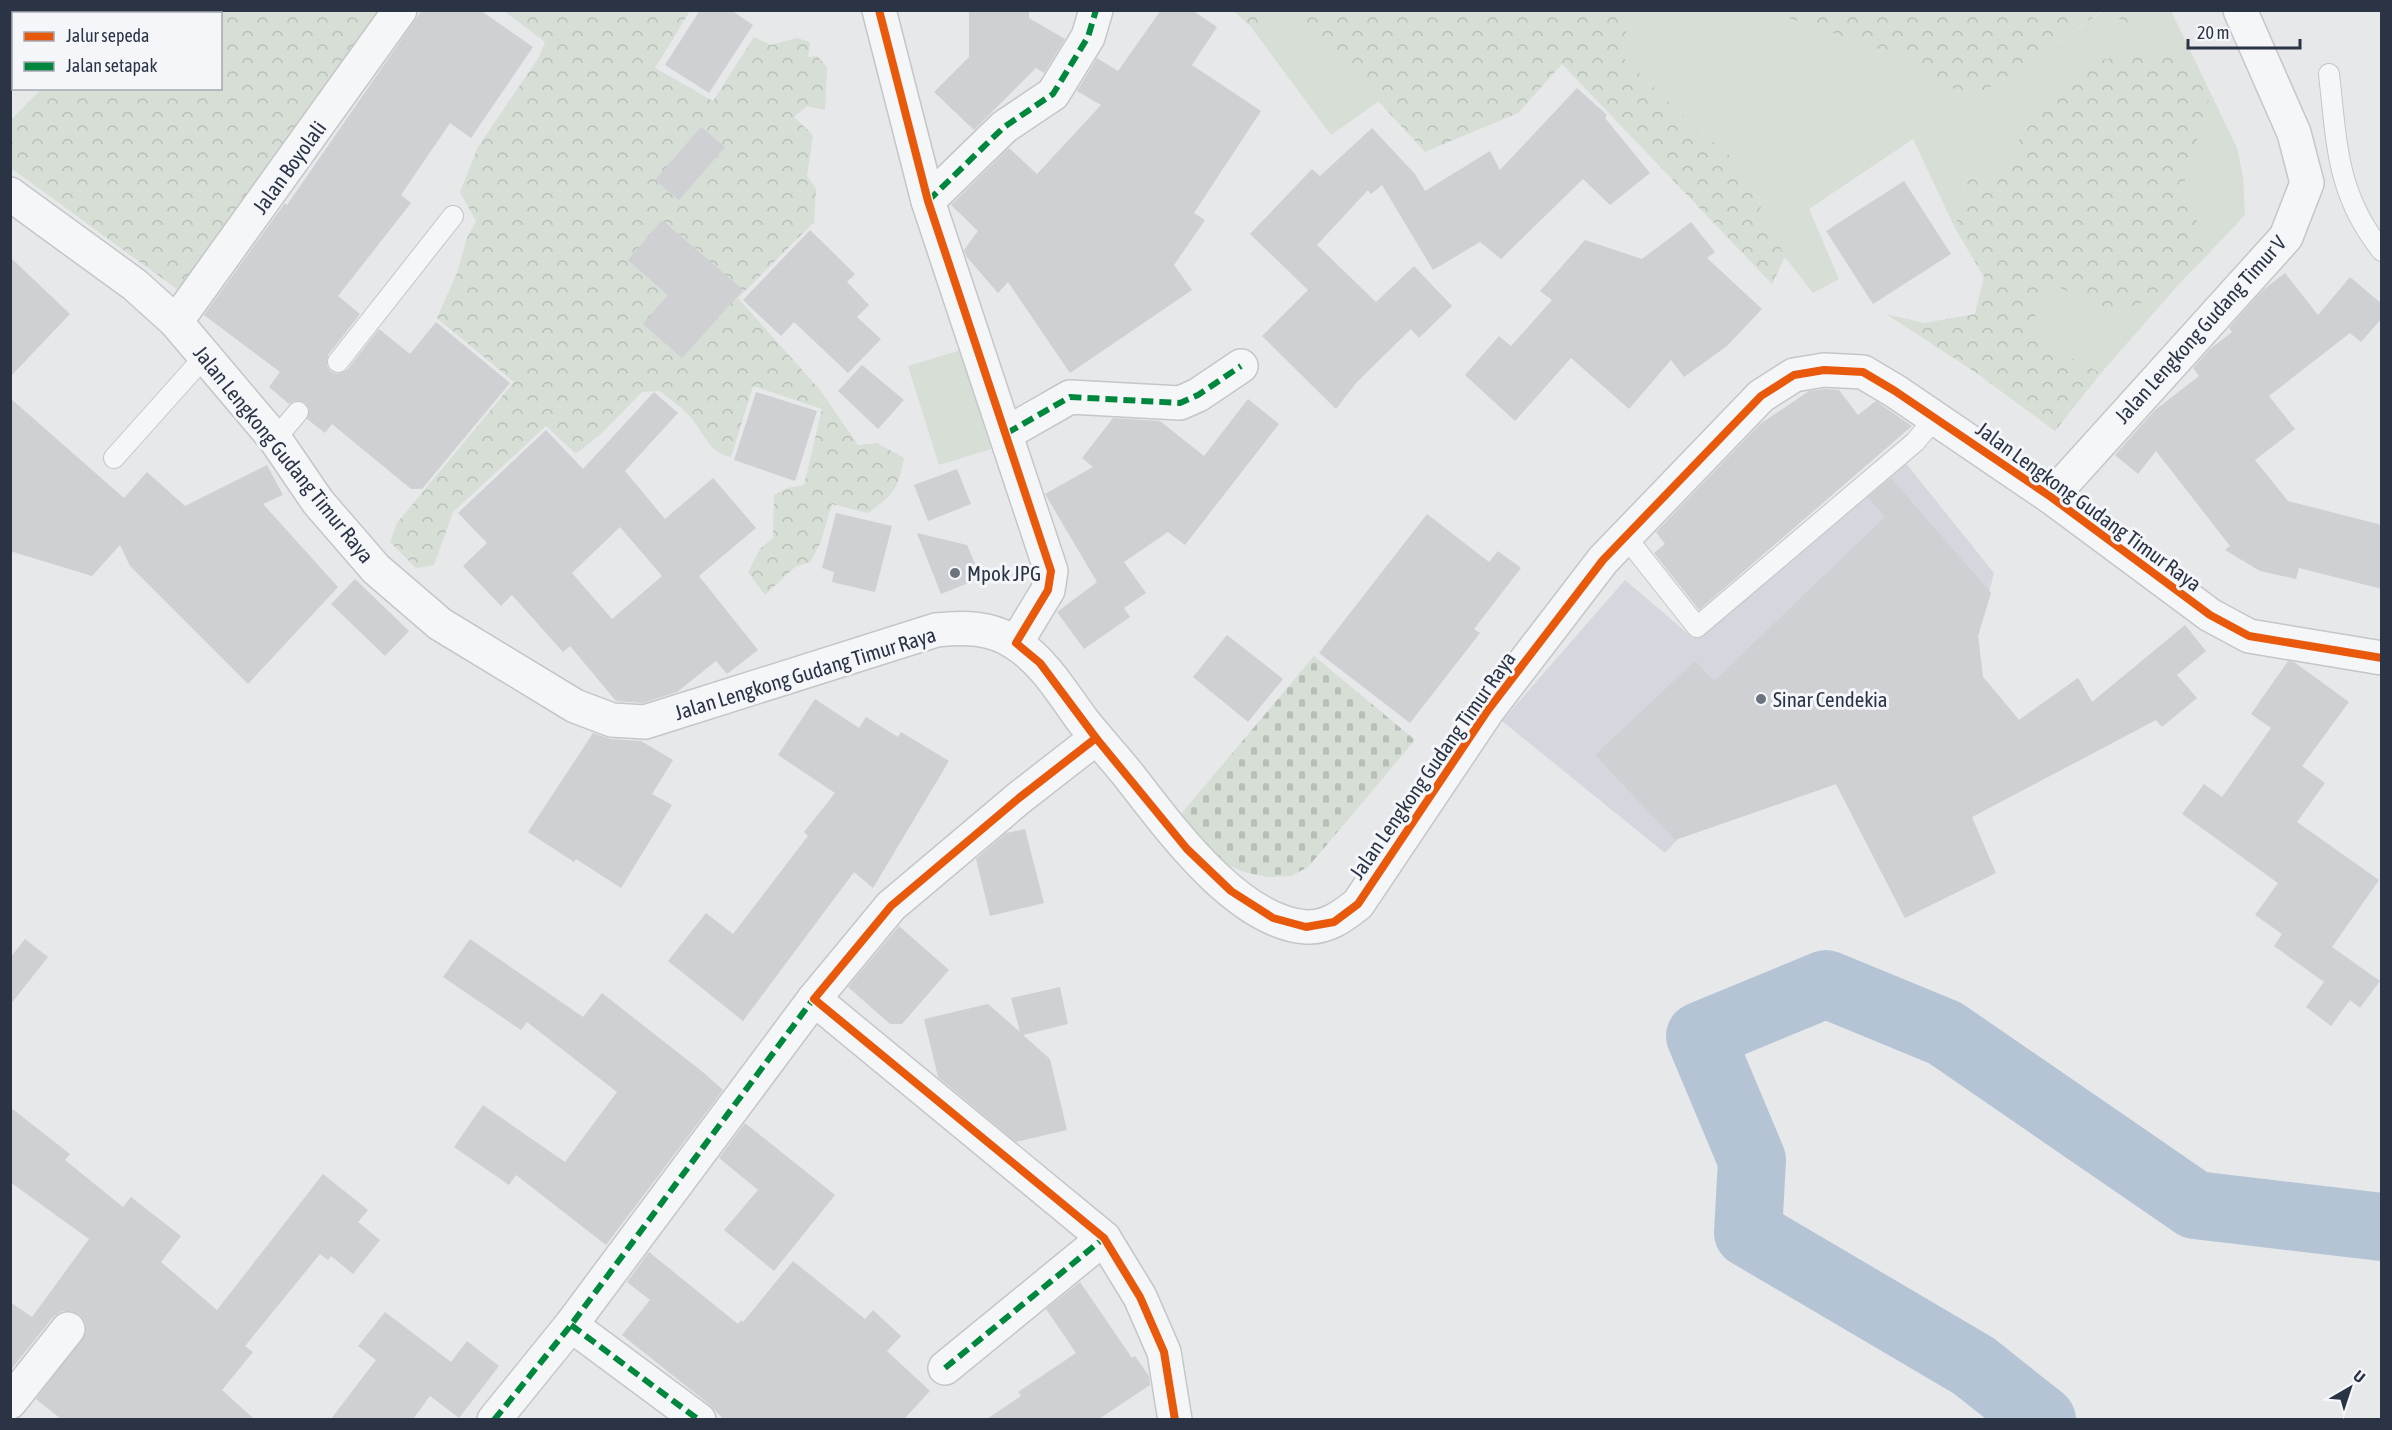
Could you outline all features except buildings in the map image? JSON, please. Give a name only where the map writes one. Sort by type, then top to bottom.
[{"type":"street","name":"Jalan Boyolali","points":[[176,322],[400,10]]},
{"type":"street","points":[[879,10],[928,201],[1051,571],[1048,590],[1016,643]]},
{"type":"street","points":[[928,201],[1004,127],[1053,94],[1088,37],[1096,10]]},
{"type":"street","name":"Jalan Lengkong Gudang Timur V","points":[[2051,498],[2286,237],[2307,183],[2294,133],[2240,10]]},
{"type":"street","name":"Jalan Lengkong Gudang Timur Raya","points":[[10,194],[135,285],[176,322],[275,439],[318,502],[376,569],[440,624],[552,694],[612,720],[645,722],[936,630],[964,627],[996,633],[1016,643],[1040,663],[1096,738],[1187,849],[1231,891],[1273,918],[1306,927],[1334,922],[1358,904],[1488,710],[1603,560],[1761,396],[1794,375],[1824,369],[1863,372],[1935,418],[2051,498],[2210,615],[2249,636],[2382,658]]},
{"type":"street","points":[[1007,433],[1070,397],[1180,403],[1198,395],[1241,366]]},
{"type":"street","points":[[494,1419],[571,1325],[814,999],[891,906],[1019,798],[1096,738]]},
{"type":"street","points":[[814,999],[1104,1238],[1140,1297],[1164,1352],[1175,1419]]},
{"type":"street","points":[[945,1368],[1104,1238]]},
{"type":"street","points":[[571,1325],[699,1419]]},
{"type":"street","points":[[10,1402],[68,1329]]},
{"type":"lane","points":[[2329,74],[2341,176],[2362,227],[2382,251]]},
{"type":"lane","points":[[338,362],[453,216]]},
{"type":"lane","points":[[114,458],[206,355]]},
{"type":"lane","points":[[275,439],[298,412]]},
{"type":"lane","points":[[1625,536],[1697,627],[1915,442],[1935,418]]},
{"type":"shaded area","name":"Sinar Cendekia","points":[[1900,456],[1994,573],[1978,636],[1983,677],[2019,720],[2078,678],[2116,741],[1972,817],[1905,918],[1836,784],[1678,839],[1665,853],[1502,721],[1625,580],[1693,638]]},
{"type":"green space","points":[[392,11],[185,295],[11,168],[11,120],[40,90],[222,90],[222,12],[114,12]]},
{"type":"green space","points":[[504,11],[690,11],[655,68],[713,101],[754,37],[771,45],[797,38],[810,42],[808,57],[817,56],[827,67],[825,110],[807,106],[794,117],[813,135],[807,176],[816,189],[814,222],[738,298],[820,390],[858,445],[877,443],[904,458],[894,490],[868,513],[832,504],[820,544],[810,562],[795,567],[765,595],[748,572],[760,549],[773,538],[774,495],[787,488],[804,485],[822,409],[753,386],[731,457],[718,452],[708,443],[689,415],[660,391],[642,392],[602,433],[576,454],[546,426],[453,512],[434,565],[416,568],[390,542],[397,523],[514,382],[437,318],[457,273],[467,238],[476,221],[460,192],[478,147],[539,57],[545,42]]},
{"type":"green space","points":[[1234,11],[1285,11],[1251,27]]},
{"type":"green space","points":[[1285,11],[1314,11],[1303,18],[1379,101],[1331,135],[1251,27]]},
{"type":"green space","points":[[1314,11],[1630,11],[1622,56],[1692,125],[1739,163],[1785,257],[1772,284],[1562,64],[1518,113],[1425,152],[1302,18]]},
{"type":"green space","points":[[1630,11],[1768,11],[1893,54],[1971,99],[2036,58],[2103,11],[2134,25],[2146,11],[2171,11],[2211,93],[2027,125],[2004,167],[1967,180],[1955,228],[1913,139],[1809,209],[1839,279],[1813,293],[1785,257],[1739,163],[1692,125],[1622,56]]},
{"type":"green space","points":[[1768,11],[2102,11],[2036,58],[1971,99],[1893,54]]},
{"type":"green space","points":[[2102,11],[2146,11],[2134,26]]},
{"type":"green space","points":[[2171,55],[2211,93],[2183,187],[2210,252],[2180,283],[2120,314],[2058,287],[2043,295],[2028,336],[2101,373],[2055,431],[1975,372],[1886,314],[1924,323],[1975,314],[1984,277],[1955,228],[1967,180],[2004,167],[2027,125],[2079,64],[2124,56]]},
{"type":"green space","points":[[2211,94],[2237,148],[2243,176],[2245,215],[2210,252],[2182,187]]},
{"type":"green space","points":[[2180,283],[2101,373],[2028,336],[2043,295],[2058,287],[2120,314]]},
{"type":"green space","points":[[961,350],[991,449],[939,465],[908,366]]},
{"type":"green space","points":[[1314,656],[1415,740],[1308,867],[1291,876],[1267,877],[1244,872],[1217,860],[1176,820]]},
{"type":"waterway","points":[[2042,1420],[1974,1366],[1748,1233],[1752,1160],[1700,1036],[1826,984],[1945,1033],[2195,1205],[2382,1227]]},
{"type":"marked path","points":[[928,201],[1004,127],[1053,94],[1088,37],[1096,10]]},
{"type":"marked path","points":[[1007,433],[1070,397],[1180,403],[1198,395],[1241,366]]},
{"type":"marked path","points":[[494,1420],[571,1325],[817,994]]},
{"type":"marked path","points":[[945,1368],[1104,1238]]},
{"type":"marked path","points":[[571,1325],[699,1420]]},
{"type":"cycle path","points":[[879,10],[928,201],[1051,571],[1048,590],[1016,643],[1040,663],[1096,738],[1187,849],[1231,891],[1273,918],[1306,927],[1334,922],[1358,904],[1488,710],[1603,560],[1761,396],[1794,375],[1824,370],[1863,372],[1895,391],[2051,497],[2210,615],[2249,636],[2382,658]]},
{"type":"cycle path","points":[[1096,738],[1019,798],[891,906],[814,999],[1104,1238],[1140,1297],[1164,1352],[1175,1420]]},
{"type":"place","name":"Mpok JPG","points":[[955,573]]},
{"type":"place","name":"Sinar Cendekia","points":[[1761,699]]}]
